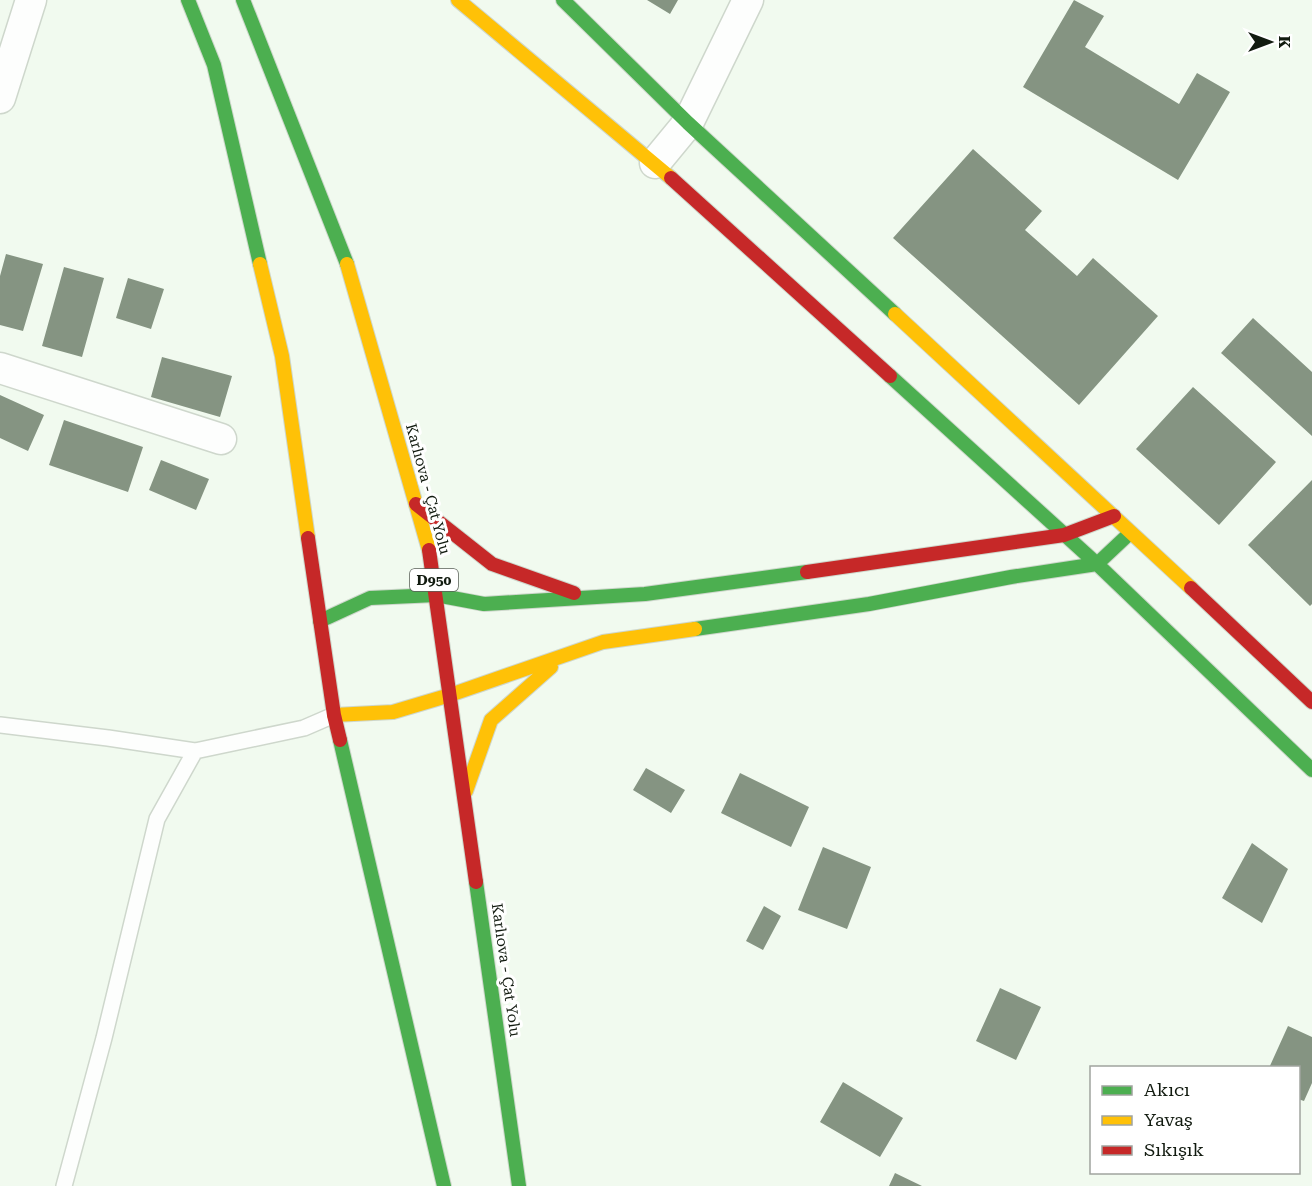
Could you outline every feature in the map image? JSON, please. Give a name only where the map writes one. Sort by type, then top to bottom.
[{"type":"main road","points":[[188,0],[214,65],[282,356],[334,715],[444,1186]]},
{"type":"main road","name":"Karlıova - Çat Yolu","points":[[243,0],[344,254],[429,548],[519,1186]]},
{"type":"main road","points":[[458,0],[655,163],[1097,564],[1312,770]]},
{"type":"main road","points":[[563,0],[688,123],[1312,702]]},
{"type":"main road","points":[[416,504],[492,564],[587,598]]},
{"type":"main road","points":[[320,621],[370,598],[436,595],[484,604],[645,594],[1064,535],[1114,516]]},
{"type":"main road","points":[[334,715],[393,712],[450,695],[603,642],[869,604],[1011,577],[1097,564],[1130,533]]},
{"type":"main road","points":[[465,795],[491,720],[564,656]]},
{"type":"street","points":[[0,98],[31,0]]},
{"type":"street","points":[[655,163],[688,123],[748,0]]},
{"type":"street","points":[[0,368],[221,439]]},
{"type":"lane","points":[[0,724],[195,751],[304,728],[334,715]]},
{"type":"lane","points":[[64,1186],[104,1038],[157,819],[195,751]]},
{"type":"building","points":[[647,0],[678,0],[670,14]]},
{"type":"building","points":[[1074,0],[1104,16],[1085,47],[1179,104],[1197,73],[1230,92],[1178,180],[1023,87]]},
{"type":"building","points":[[973,149],[1042,211],[1025,230],[1077,276],[1093,258],[1158,316],[1079,405],[893,238]]},
{"type":"building","points":[[6,254],[43,264],[23,331],[0,325],[0,276]]},
{"type":"building","points":[[64,267],[104,278],[82,357],[42,346]]},
{"type":"building","points":[[128,278],[164,289],[151,329],[116,318]]},
{"type":"building","points":[[1253,318],[1312,372],[1312,436],[1221,353]]},
{"type":"building","points":[[162,357],[232,376],[220,417],[151,397]]},
{"type":"building","points":[[1193,387],[1276,462],[1219,525],[1136,449]]},
{"type":"building","points":[[0,395],[44,415],[28,451],[0,438]]},
{"type":"building","points":[[64,420],[143,447],[128,492],[49,465]]},
{"type":"building","points":[[161,460],[209,479],[196,510],[149,490]]},
{"type":"building","points":[[1312,480],[1312,604],[1310,606],[1248,545]]},
{"type":"building","points":[[646,768],[685,790],[671,813],[633,790]]},
{"type":"building","points":[[740,773],[809,807],[791,847],[721,813]]},
{"type":"building","points":[[1252,843],[1288,869],[1262,923],[1222,898]]},
{"type":"building","points":[[823,847],[871,867],[847,929],[798,910]]},
{"type":"building","points":[[764,906],[781,916],[763,950],[746,941]]},
{"type":"building","points":[[1000,988],[1041,1007],[1016,1060],[976,1041]]},
{"type":"building","points":[[1288,1026],[1312,1037],[1312,1083],[1304,1101],[1300,1100],[1300,1066],[1270,1066]]},
{"type":"building","points":[[843,1082],[903,1118],[880,1157],[820,1122]]},
{"type":"building","points":[[895,1173],[922,1186],[889,1186]]},
{"type":"traffic: fast","points":[[188,0],[214,65],[260,264]]},
{"type":"traffic: fast","points":[[243,0],[347,264]]},
{"type":"traffic: fast","points":[[563,0],[688,123],[895,314]]},
{"type":"traffic: fast","points":[[890,376],[1097,564],[1312,770]]},
{"type":"traffic: fast","points":[[695,629],[869,604],[1011,577],[1097,564],[1130,533]]},
{"type":"traffic: fast","points":[[320,621],[370,598],[436,595],[484,604],[645,594],[807,572]]},
{"type":"traffic: fast","points":[[340,740],[444,1186]]},
{"type":"traffic: fast","points":[[476,882],[519,1186]]},
{"type":"traffic: slow","points":[[458,0],[671,178]]},
{"type":"traffic: slow","points":[[260,264],[282,356],[308,538]]},
{"type":"traffic: slow","points":[[347,264],[429,550]]},
{"type":"traffic: slow","points":[[895,314],[1191,588]]},
{"type":"traffic: slow","points":[[334,715],[393,712],[450,695],[603,642],[695,629]]},
{"type":"traffic: slow","points":[[466,791],[491,720],[551,667]]},
{"type":"traffic: jam","points":[[671,178],[890,376]]},
{"type":"traffic: jam","points":[[416,504],[492,564],[574,593]]},
{"type":"traffic: jam","points":[[807,572],[1064,535],[1114,516]]},
{"type":"traffic: jam","points":[[308,538],[334,715],[340,740]]},
{"type":"traffic: jam","points":[[429,550],[476,882]]},
{"type":"traffic: jam","points":[[1191,588],[1312,702]]}]
